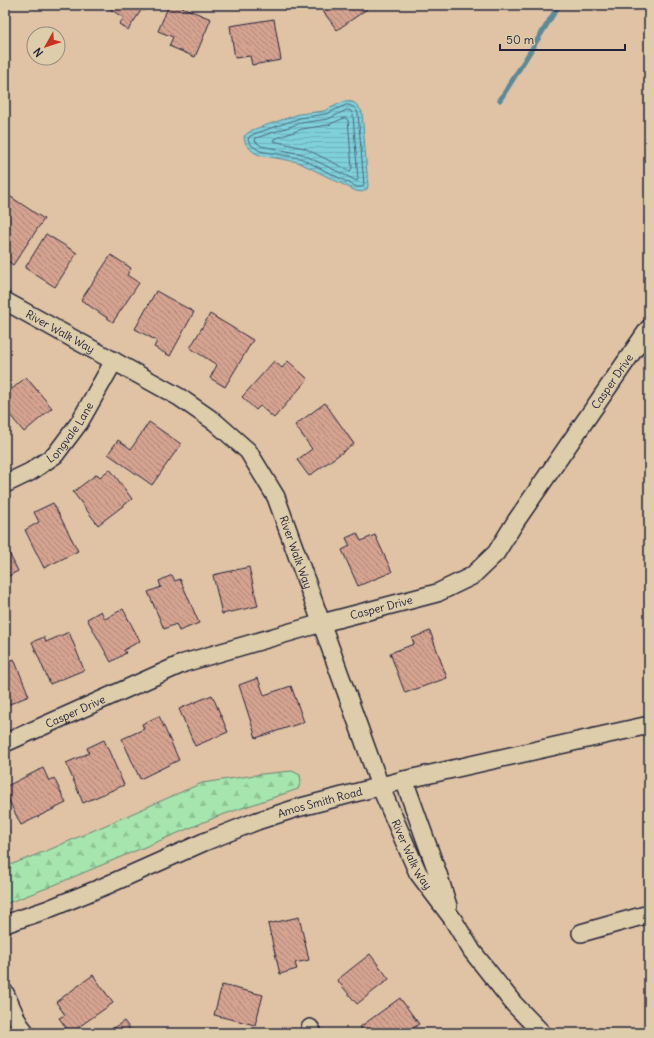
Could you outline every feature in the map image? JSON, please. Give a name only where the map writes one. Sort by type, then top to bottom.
[{"type":"street","name":"River Walk Way","points":[[5,301],[179,397],[215,422],[248,452],[276,497],[380,786],[418,873],[452,918],[472,951],[514,1004],[542,1033]]},
{"type":"street","name":"Casper Drive","points":[[5,743],[184,663],[322,623],[437,593],[472,576],[496,553],[516,521],[649,328]]},
{"type":"street","name":"Longvale Lane","points":[[5,484],[30,472],[55,455],[79,422],[114,361]]},
{"type":"street","name":"Amos Smith Road","points":[[5,924],[46,910],[106,886],[204,842],[257,821],[297,808],[404,780],[649,725]]},
{"type":"street","name":"River Walk Way","points":[[404,780],[452,918]]},
{"type":"street","points":[[581,933],[649,914]]},
{"type":"street","points":[[5,993],[19,1024],[26,1033]]},
{"type":"green space","points":[[292,771],[300,775],[301,781],[298,789],[216,817],[47,888],[5,904],[5,867],[51,849],[202,783]]},
{"type":"water","points":[[345,101],[355,104],[362,112],[368,186],[367,189],[362,192],[356,191],[298,162],[259,155],[251,150],[245,142],[244,136],[252,130],[299,114],[324,111]]},
{"type":"building","points":[[104,5],[148,5],[144,11],[142,9],[128,30],[119,24],[124,18]]},
{"type":"building","points":[[169,5],[177,5],[211,19],[195,57],[169,46],[173,37],[158,31]]},
{"type":"building","points":[[364,5],[367,9],[337,30],[319,6]]},
{"type":"building","points":[[274,19],[281,60],[252,65],[250,56],[235,58],[230,26]]},
{"type":"building","points":[[5,193],[44,219],[13,265],[5,259]]},
{"type":"building","points":[[46,234],[77,253],[55,287],[25,268]]},
{"type":"building","points":[[111,255],[131,268],[127,275],[139,283],[113,322],[81,300]]},
{"type":"building","points":[[156,291],[194,312],[170,356],[154,347],[157,341],[135,329]]},
{"type":"building","points":[[210,314],[253,340],[225,387],[210,378],[217,365],[190,348]]},
{"type":"building","points":[[274,361],[282,368],[288,361],[308,379],[274,418],[260,406],[256,410],[242,397]]},
{"type":"building","points":[[26,377],[52,408],[24,432],[5,409],[5,395]]},
{"type":"building","points":[[325,403],[354,444],[309,476],[297,460],[312,449],[295,425]]},
{"type":"building","points":[[149,422],[181,444],[152,485],[108,454],[118,440],[131,449]]},
{"type":"building","points":[[110,469],[132,499],[98,525],[73,492],[97,474],[100,477]]},
{"type":"building","points":[[53,503],[78,551],[44,568],[25,530],[39,522],[34,512]]},
{"type":"building","points":[[357,533],[361,541],[375,535],[392,572],[358,586],[342,550],[350,546],[346,538]]},
{"type":"building","points":[[5,545],[18,571],[5,578]]},
{"type":"building","points":[[249,567],[258,606],[222,614],[213,575]]},
{"type":"building","points":[[172,575],[175,581],[180,579],[199,623],[179,631],[176,624],[164,629],[148,592],[161,587],[159,581]]},
{"type":"building","points":[[123,609],[140,641],[124,650],[126,653],[111,662],[87,619],[101,611],[105,619]]},
{"type":"building","points":[[430,631],[447,678],[405,693],[390,653],[414,644],[412,638]]},
{"type":"building","points":[[69,632],[84,670],[50,684],[32,642],[44,637],[46,642]]},
{"type":"building","points":[[14,659],[29,696],[5,706],[5,663]]},
{"type":"building","points":[[258,678],[264,695],[291,686],[304,722],[256,738],[239,685]]},
{"type":"building","points":[[212,695],[228,732],[195,746],[179,709]]},
{"type":"building","points":[[159,716],[179,760],[140,779],[122,739],[144,729],[142,724]]},
{"type":"building","points":[[104,740],[124,785],[83,803],[66,763],[89,753],[87,748]]},
{"type":"building","points":[[43,768],[49,781],[54,778],[66,803],[21,825],[5,793],[5,787]]},
{"type":"building","points":[[5,824],[9,831],[5,833]]},
{"type":"building","points":[[299,917],[309,960],[295,963],[297,969],[280,974],[268,924]]},
{"type":"building","points":[[370,954],[389,979],[357,1004],[337,980]]},
{"type":"building","points":[[93,975],[113,1003],[70,1033],[59,1018],[65,1015],[56,1002]]},
{"type":"building","points":[[222,985],[263,995],[255,1025],[214,1015]]},
{"type":"building","points":[[400,998],[419,1024],[406,1033],[364,1033],[360,1027]]},
{"type":"building","points":[[124,1021],[133,1033],[107,1033]]},
{"type":"waterway","points":[[500,100],[559,5]]}]
